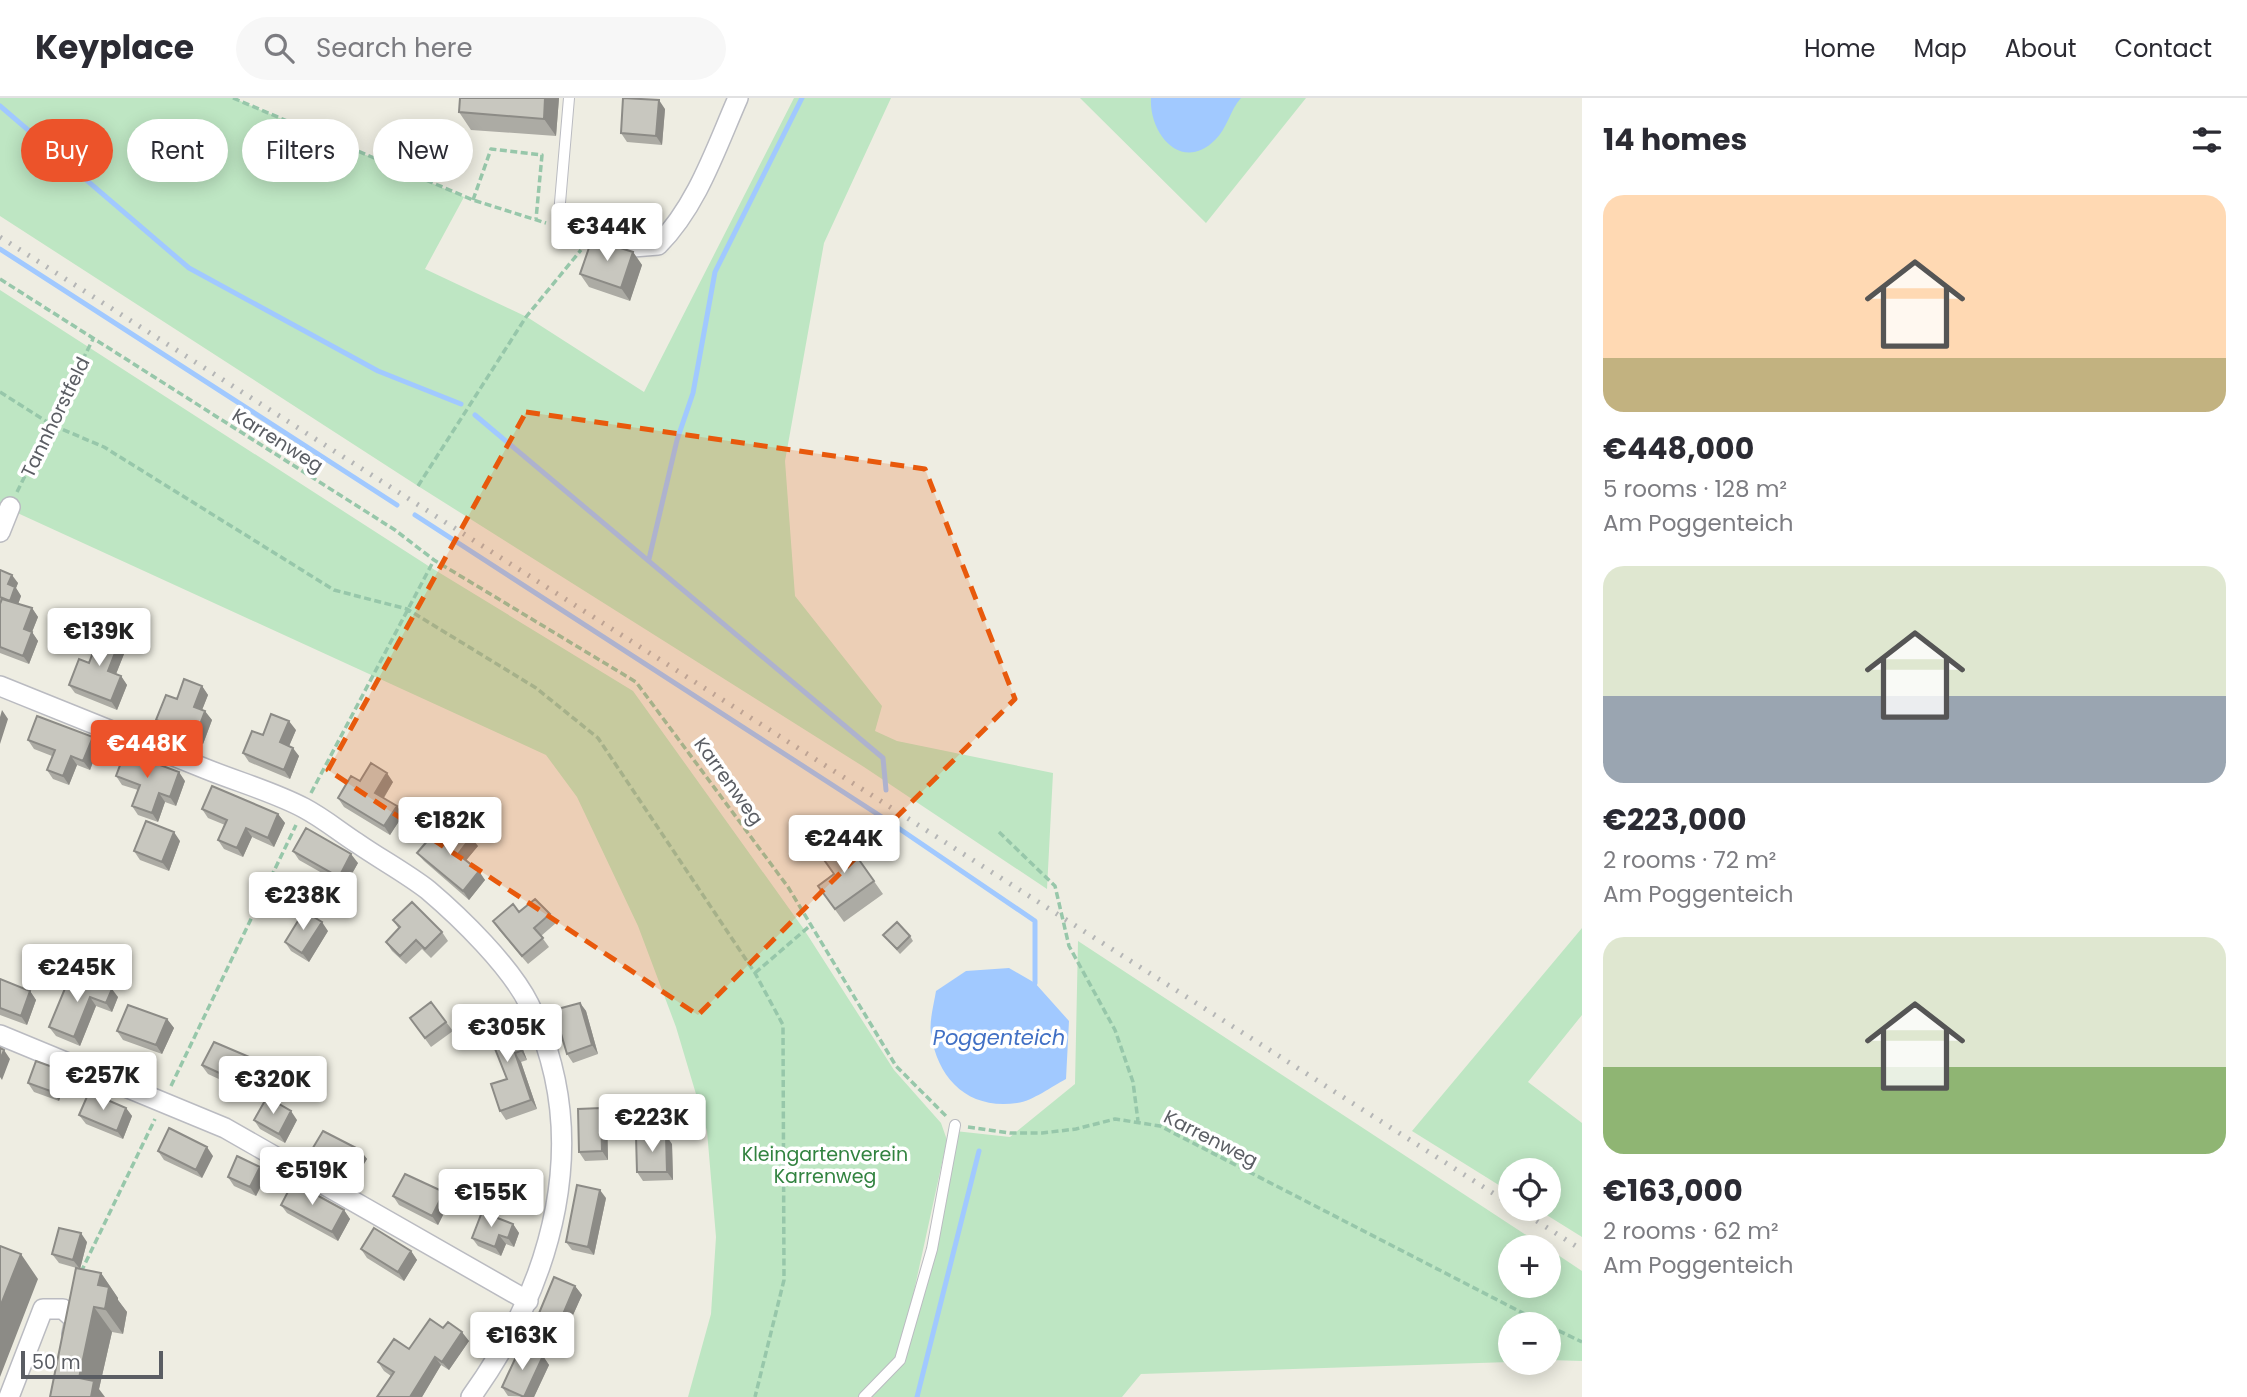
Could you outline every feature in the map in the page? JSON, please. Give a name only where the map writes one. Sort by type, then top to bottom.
[{"type":"street","points":[[592,237],[633,247],[658,245],[674,229],[702,179],[738,98]]},
{"type":"street","points":[[0,533],[10,507]]},
{"type":"street","points":[[0,686],[304,808],[427,890],[507,971],[529,1003],[546,1048],[557,1093],[562,1143],[560,1187],[551,1232],[527,1301],[503,1352],[471,1397]]},
{"type":"street","points":[[0,1035],[225,1128],[527,1301]]},
{"type":"street","points":[[9,1397],[43,1309],[63,1309],[75,1320],[67,1359]]},
{"type":"lane","points":[[558,226],[569,98]]},
{"type":"lane","points":[[864,1397],[900,1360],[932,1248],[955,1125]]},
{"type":"path","points":[[233,98],[473,200],[558,226]]},
{"type":"path","points":[[473,200],[491,149],[542,155],[536,220]]},
{"type":"path","points":[[418,486],[526,317],[592,237]]},
{"type":"path","name":"Karrenweg","points":[[0,279],[395,530],[434,560],[636,682],[687,747],[813,924],[896,1066],[955,1125],[1010,1133],[1076,1129],[1115,1119],[1160,1126],[1523,1312]]},
{"type":"path","name":"Tannhorstfeld","points":[[10,507],[93,340]]},
{"type":"path","points":[[0,391],[52,425],[104,447],[334,590],[407,609],[536,688],[598,738],[755,972],[783,1025],[786,1159],[784,1280],[755,1397]]},
{"type":"path","points":[[81,1272],[304,808],[434,560]]},
{"type":"path","points":[[999,832],[1055,886],[1069,946],[1115,1030],[1133,1082],[1138,1121]]},
{"type":"path","points":[[755,972],[813,924]]},
{"type":"path","name":"Karrenweg","points":[[1561,1332],[1582,1342]]},
{"type":"highlighted area","points":[[526,412],[925,469],[1015,699],[698,1015],[328,770]]},
{"type":"green space","points":[[0,98],[233,98],[282,119],[242,119],[242,182],[359,182],[359,152],[373,158],[373,182],[429,182],[464,197],[425,269],[527,317],[644,392],[794,98],[891,98],[824,243],[785,461],[795,596],[882,706],[875,731],[897,741],[1053,773],[1047,889],[864,767],[418,486],[0,216]]},
{"type":"green space","points":[[1080,98],[1306,98],[1206,223]]},
{"type":"green space","name":"Kleingartenverein Karrenweg","points":[[0,290],[430,567],[633,691],[803,928],[894,1070],[941,1123],[947,1140],[902,1346],[932,1248],[955,1131],[1010,1137],[1075,1084],[1078,941],[1498,1217],[1498,1221],[1505,1221],[1526,1235],[1498,1235],[1498,1298],[1561,1298],[1561,1257],[1582,1271],[1582,1361],[1561,1360],[1561,1312],[1498,1312],[1498,1362],[1141,1374],[1122,1397],[688,1397],[711,1314],[716,1237],[707,1131],[676,1027],[638,926],[577,797],[546,755],[0,505]]},
{"type":"green space","points":[[1582,928],[1582,1015],[1528,1082],[1582,1123],[1582,1237],[1556,1221],[1561,1221],[1561,1158],[1498,1158],[1498,1185],[1412,1131]]},
{"type":"water","points":[[1151,98],[1241,98],[1215,140],[1203,149],[1191,152],[1180,151],[1162,136],[1152,111]]},
{"type":"water","name":"Poggenteich","points":[[1009,968],[1035,983],[1069,1021],[1066,1079],[1017,1103],[984,1102],[959,1088],[941,1065],[931,1034],[936,991],[966,971]]},
{"type":"building","points":[[460,98],[545,98],[544,119],[459,112]]},
{"type":"building","points":[[623,98],[659,100],[656,136],[621,133]]},
{"type":"building","points":[[592,239],[633,252],[621,288],[580,274]]},
{"type":"building","points":[[0,570],[12,575],[8,584],[15,587],[10,601],[0,597]]},
{"type":"building","points":[[2,599],[32,608],[24,629],[32,632],[23,656],[0,647]]},
{"type":"building","points":[[102,628],[122,635],[108,671],[121,676],[111,701],[69,685],[79,659],[89,663]]},
{"type":"building","points":[[184,679],[202,686],[194,707],[205,711],[196,735],[156,720],[166,695],[177,699]]},
{"type":"building","points":[[271,714],[289,721],[280,742],[293,748],[284,770],[243,753],[252,731],[263,735]]},
{"type":"building","points":[[37,716],[93,737],[83,761],[71,756],[63,776],[47,770],[55,750],[28,740]]},
{"type":"building","points":[[125,752],[179,772],[170,797],[159,793],[152,813],[132,806],[140,785],[116,776]]},
{"type":"building","points":[[371,763],[387,773],[375,793],[397,806],[384,826],[338,798],[351,776],[360,781]]},
{"type":"building","points":[[212,786],[278,814],[268,838],[246,828],[237,848],[218,840],[227,820],[202,809]]},
{"type":"building","points":[[146,821],[174,832],[162,862],[134,851]]},
{"type":"building","points":[[455,825],[471,837],[458,854],[479,871],[463,891],[417,853],[435,832],[443,839]]},
{"type":"building","points":[[306,828],[351,854],[339,877],[293,851]]},
{"type":"building","points":[[845,840],[874,881],[835,909],[818,886],[834,874],[822,857]]},
{"type":"building","points":[[535,899],[550,914],[534,928],[543,938],[522,956],[493,921],[513,904],[519,912]]},
{"type":"building","points":[[412,902],[442,932],[425,949],[416,940],[400,956],[386,942],[400,927],[393,920]]},
{"type":"building","points":[[304,911],[322,922],[302,953],[285,942]]},
{"type":"building","points":[[897,922],[910,936],[897,949],[883,935]]},
{"type":"building","points":[[71,974],[112,989],[106,1003],[90,997],[74,1037],[49,1027]]},
{"type":"building","points":[[0,979],[30,991],[21,1016],[0,1008]]},
{"type":"building","points":[[431,1002],[446,1022],[425,1038],[410,1018]]},
{"type":"building","points":[[580,1003],[592,1045],[567,1054],[554,1010]]},
{"type":"building","points":[[128,1005],[167,1019],[156,1045],[117,1031]]},
{"type":"building","points":[[506,1012],[521,1051],[515,1053],[531,1100],[500,1111],[491,1084],[507,1079],[484,1021]]},
{"type":"building","points":[[214,1042],[254,1059],[241,1083],[202,1065]]},
{"type":"building","points":[[36,1061],[61,1070],[53,1092],[28,1083]]},
{"type":"building","points":[[89,1092],[126,1108],[117,1131],[79,1115]]},
{"type":"building","points":[[267,1097],[291,1111],[279,1134],[254,1120]]},
{"type":"building","points":[[601,1108],[602,1151],[579,1152],[578,1109]]},
{"type":"building","points":[[169,1128],[207,1147],[196,1170],[158,1151]]},
{"type":"building","points":[[323,1131],[360,1150],[348,1171],[311,1151]]},
{"type":"building","points":[[666,1135],[667,1172],[637,1172],[636,1136]]},
{"type":"building","points":[[237,1156],[260,1167],[250,1187],[228,1177]]},
{"type":"building","points":[[405,1174],[444,1192],[432,1216],[393,1196]]},
{"type":"building","points":[[293,1182],[344,1210],[332,1232],[281,1205]]},
{"type":"building","points":[[577,1185],[600,1190],[588,1247],[566,1242]]},
{"type":"building","points":[[482,1212],[513,1224],[508,1238],[499,1235],[495,1247],[472,1238]]},
{"type":"building","points":[[59,1228],[81,1233],[73,1260],[52,1254]]},
{"type":"building","points":[[374,1228],[411,1251],[398,1272],[361,1249]]},
{"type":"building","points":[[0,1246],[21,1254],[0,1307]]},
{"type":"building","points":[[76,1268],[101,1273],[98,1285],[109,1287],[105,1309],[94,1307],[79,1378],[94,1381],[91,1397],[50,1397]]},
{"type":"building","points":[[554,1277],[575,1286],[558,1326],[537,1318]]},
{"type":"building","points":[[430,1319],[443,1328],[448,1322],[462,1332],[442,1362],[435,1357],[410,1397],[377,1397],[394,1372],[378,1362],[394,1339],[409,1349]]},
{"type":"building","points":[[521,1346],[543,1356],[524,1397],[502,1387]]},
{"type":"waterway","points":[[649,559],[677,440],[693,393],[715,272],[802,98]]},
{"type":"waterway","points":[[0,106],[189,268],[378,371],[461,404]]},
{"type":"waterway","points":[[0,249],[397,505]]},
{"type":"waterway","points":[[475,415],[883,758],[886,790]]},
{"type":"waterway","points":[[415,515],[885,819],[1035,921],[1035,983]]},
{"type":"waterway","points":[[917,1397],[979,1151]]},
{"type":"railway","points":[[0,237],[1498,1196]]},
{"type":"railway","points":[[1537,1221],[1582,1250]]}]
